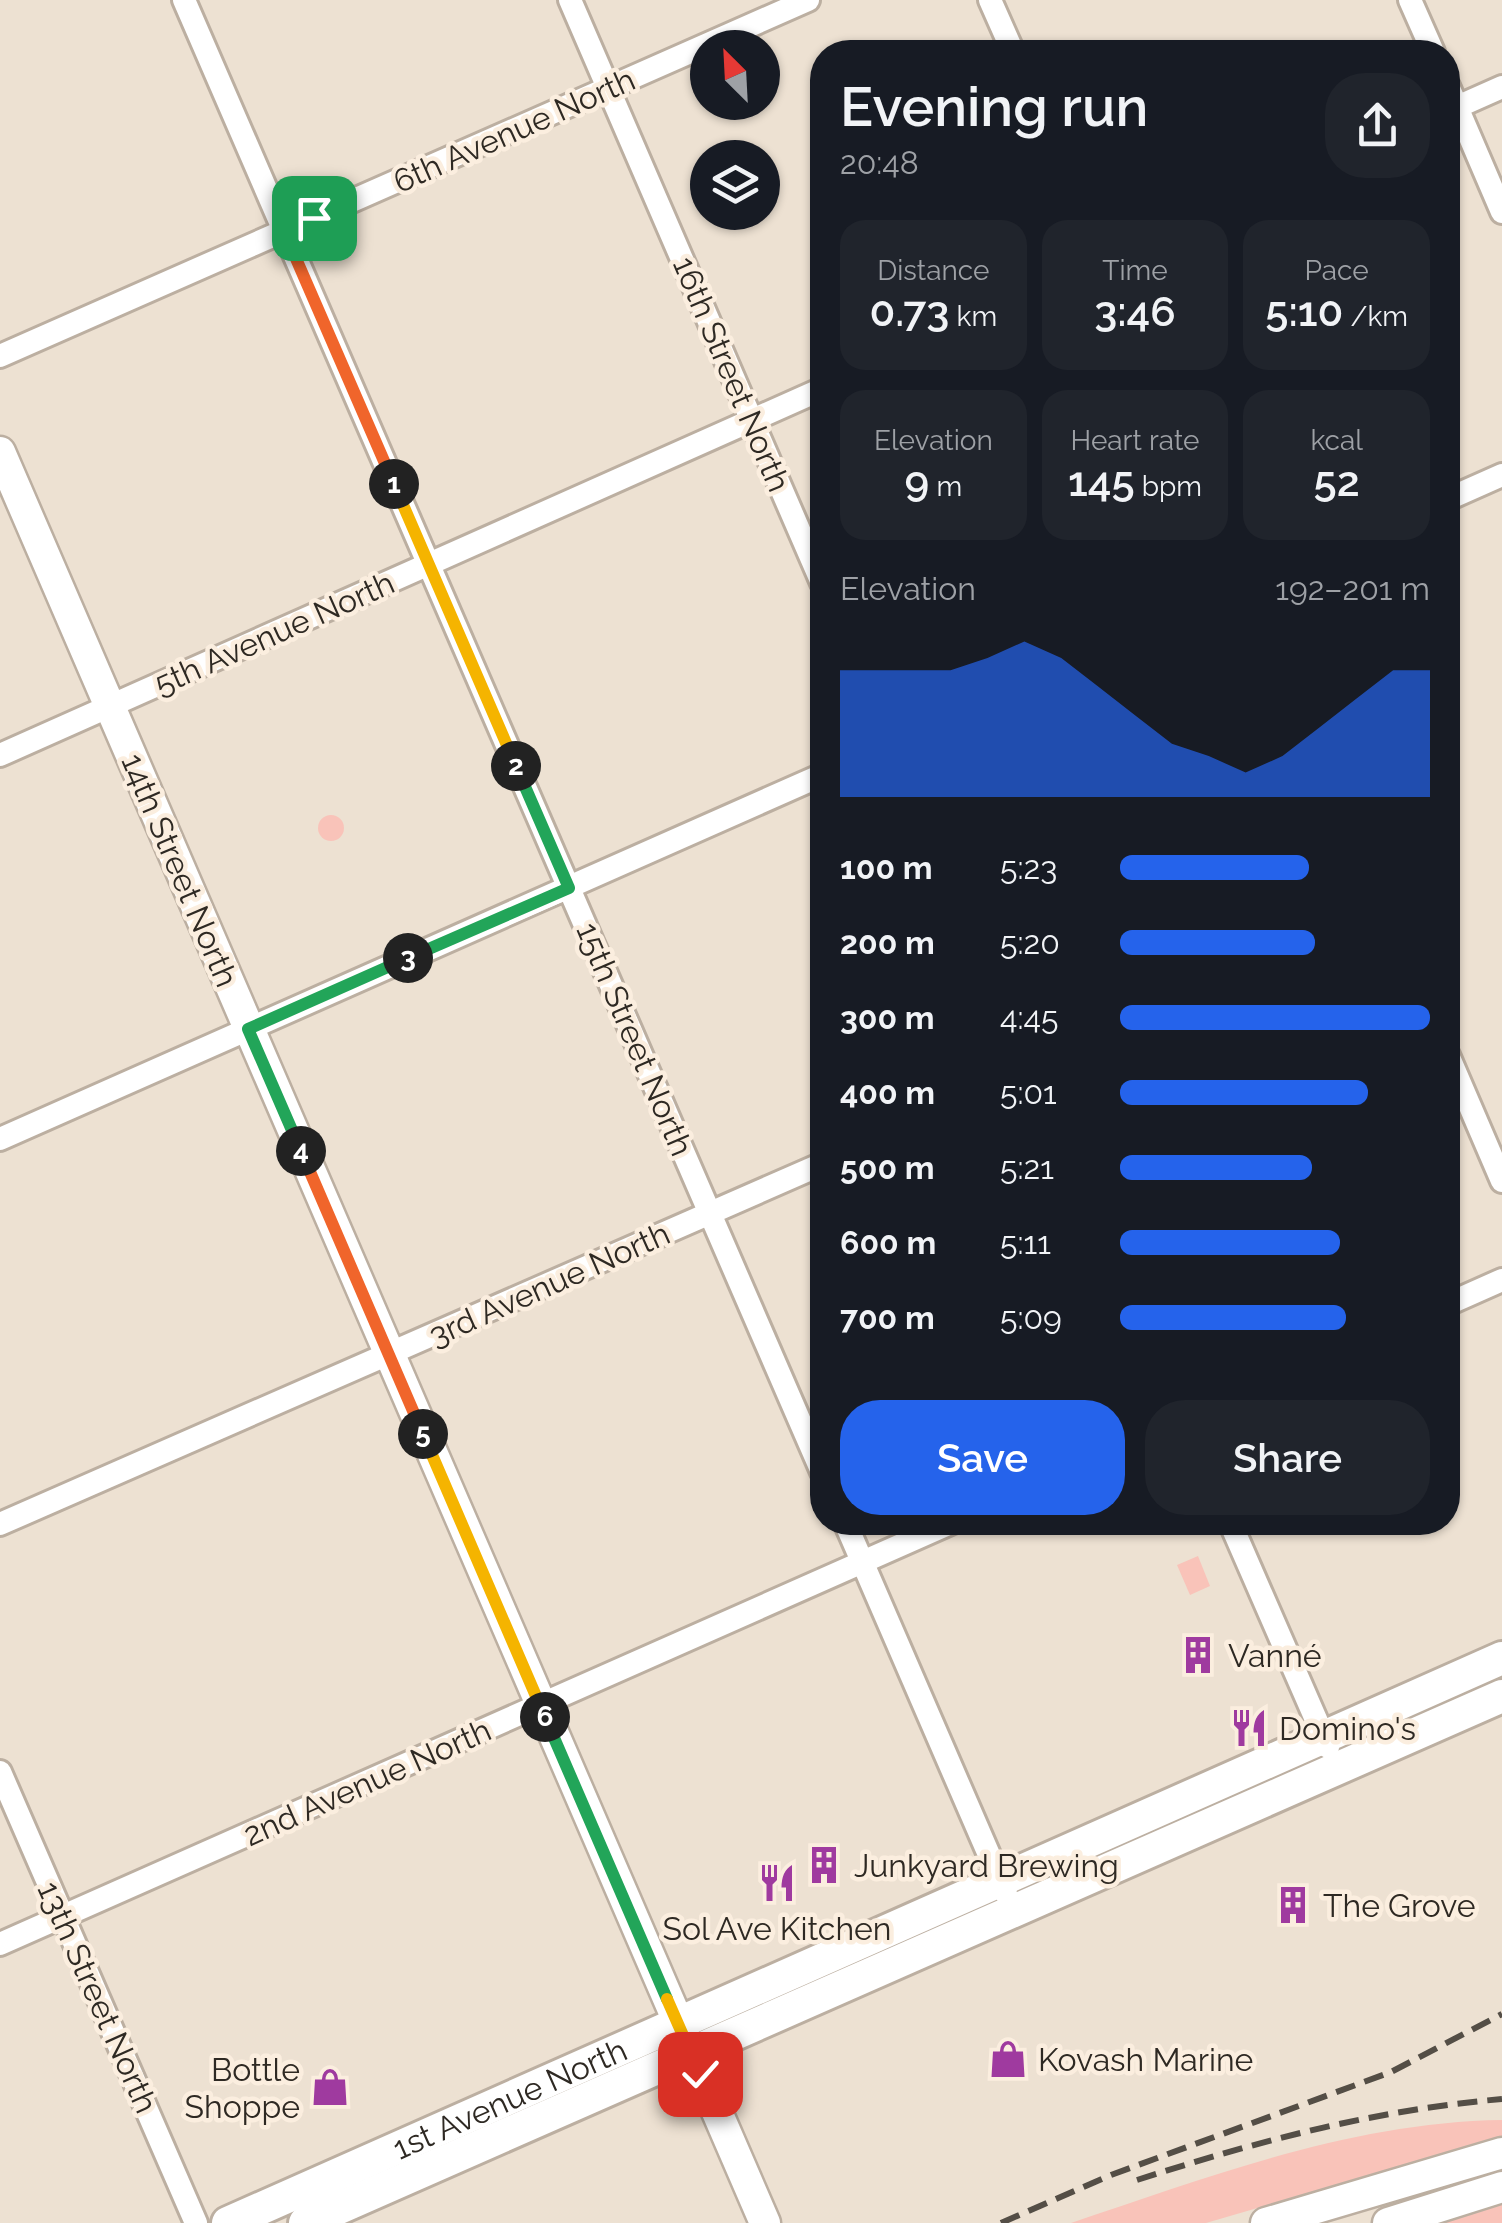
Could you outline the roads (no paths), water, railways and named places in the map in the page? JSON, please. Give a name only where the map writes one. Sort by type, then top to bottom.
[{"type":"main road","name":"1st Avenue North","points":[[305,2223],[684,2039],[999,1879],[1502,1658]]},
{"type":"main road","name":"1st Avenue North","points":[[228,2223],[1013,1911],[1502,1696]]},
{"type":"street","name":"15th Street North","points":[[184,0],[810,1444]]},
{"type":"street","name":"16th Street North","points":[[570,0],[810,554]]},
{"type":"street","name":"6th Avenue North","points":[[0,356],[808,0]]},
{"type":"street","points":[[990,0],[1008,40]]},
{"type":"street","points":[[1410,0],[1428,40]]},
{"type":"street","points":[[1460,99],[1502,87]]},
{"type":"street","points":[[1460,123],[1502,212]]},
{"type":"street","name":"5th Avenue North","points":[[0,754],[810,394]]},
{"type":"street","name":"14th Street North","points":[[0,452],[765,2223]]},
{"type":"street","points":[[1460,493],[1502,474]]},
{"type":"street","points":[[0,1139],[810,780]]},
{"type":"street","points":[[1460,1083],[1502,1181]]},
{"type":"street","name":"3rd Avenue North","points":[[0,1524],[810,1169]]},
{"type":"street","points":[[1460,1299],[1502,1280]]},
{"type":"street","points":[[850,1535],[1013,1911]]},
{"type":"street","name":"2nd Avenue North","points":[[0,1944],[924,1535]]},
{"type":"street","points":[[1236,1535],[1338,1768]]},
{"type":"street","name":"13th Street North","points":[[0,1772],[196,2223]]},
{"type":"street","points":[[1266,2223],[1502,2153]]},
{"type":"street","points":[[1388,2223],[1502,2187]]},
{"type":"railway","points":[[1001,2223],[1111,2175],[1391,2072],[1502,2014]]},
{"type":"railway","points":[[1137,2180],[1317,2129],[1408,2111],[1502,2099]]},
{"type":"place","name":"Vanné","points":[[1198,1655]]},
{"type":"place","name":"Domino's","points":[[1249,1728]]},
{"type":"place","name":"Junkyard Brewing","points":[[824,1865]]},
{"type":"place","name":"Sol Ave Kitchen","points":[[777,1883]]},
{"type":"place","name":"The Grove","points":[[1293,1905]]},
{"type":"place","name":"Kovash Marine","points":[[1008,2059]]},
{"type":"place","name":"Bottle Shoppe","points":[[330,2087]]}]
